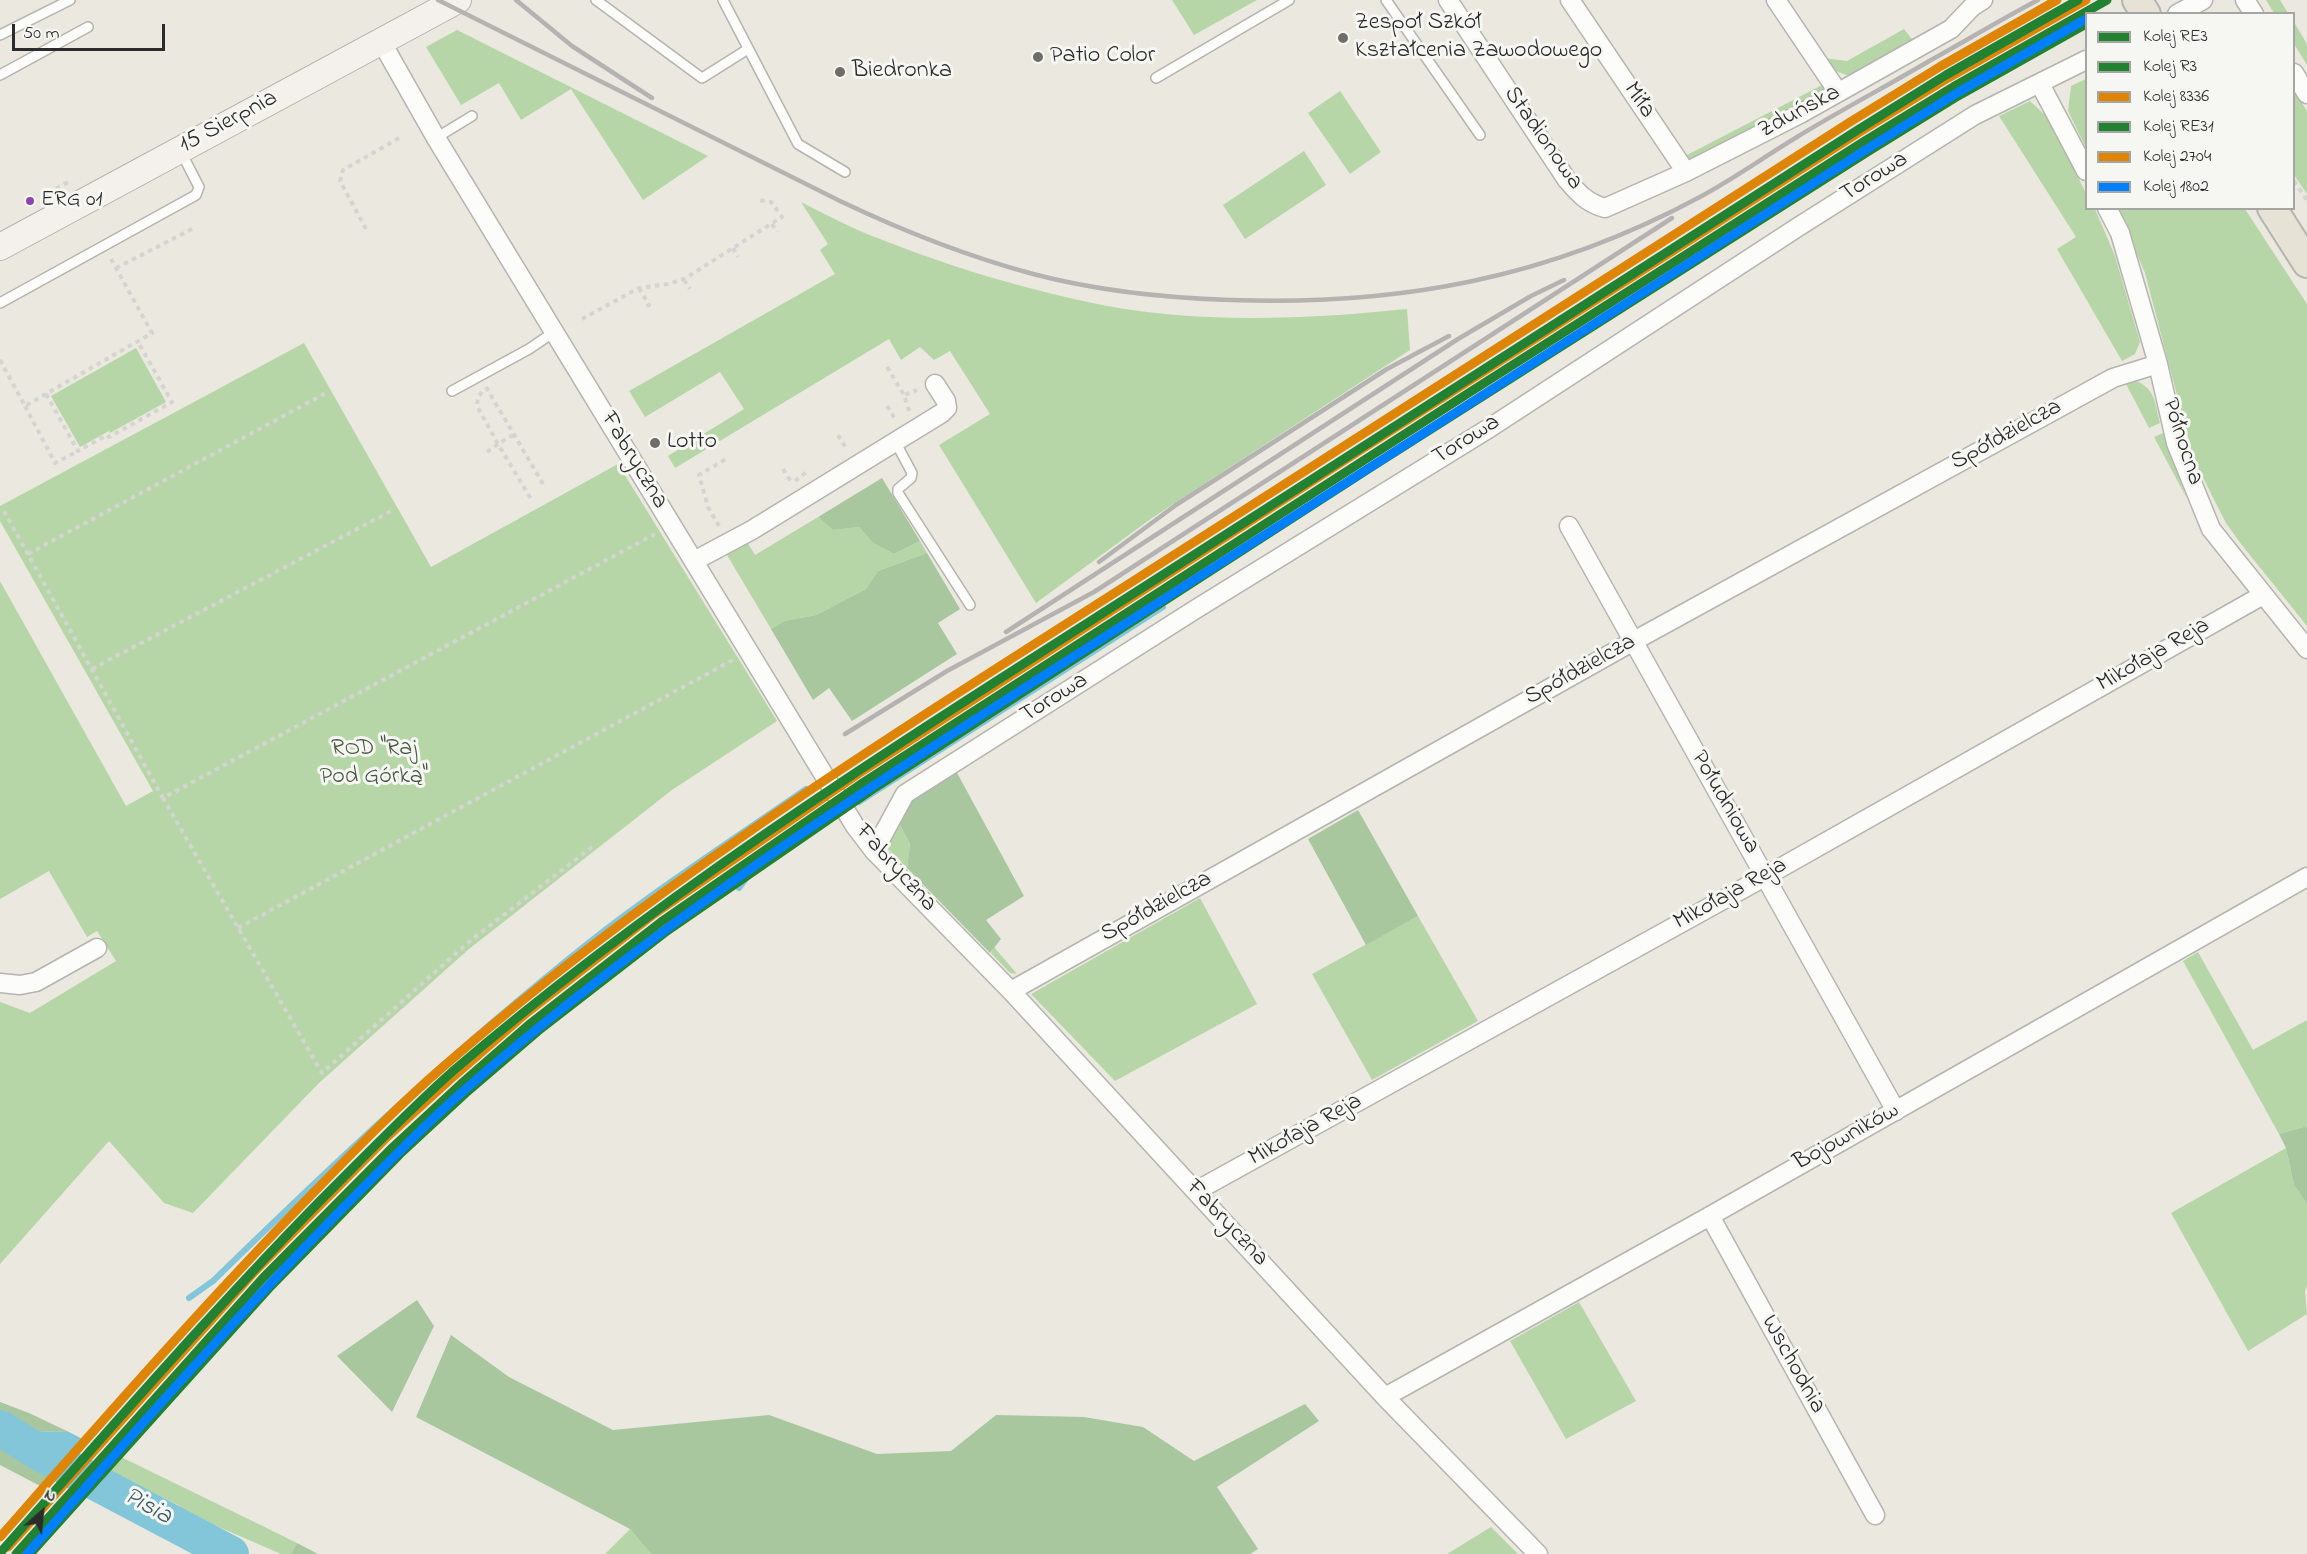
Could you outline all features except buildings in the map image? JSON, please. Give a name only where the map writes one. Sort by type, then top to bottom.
[{"type":"main road","name":"15 Sierpnia","points":[[0,247],[458,0]]},
{"type":"main road","points":[[2273,210],[2307,263]]},
{"type":"street","name":"Stadionowa","points":[[1448,0],[1567,180],[1582,198],[1605,208]]},
{"type":"street","name":"Miła","points":[[1570,0],[1686,171]]},
{"type":"street","points":[[1776,0],[1838,92]]},
{"type":"street","points":[[2181,12],[2203,0]]},
{"type":"street","name":"Zduńska","points":[[1605,208],[1686,171],[1838,92],[1951,29],[1974,2]]},
{"type":"street","name":"Fabryczna","points":[[381,41],[436,138],[830,789],[874,851],[1011,991],[1385,1396],[1538,1554]]},
{"type":"street","name":"Torowa","points":[[874,851],[905,794],[1196,609],[1491,427],[1975,115],[2085,61]]},
{"type":"street","points":[[2295,75],[2307,94]]},
{"type":"street","points":[[2040,84],[2085,169]]},
{"type":"street","name":"Północna","points":[[2108,210],[2120,233],[2158,364],[2176,443],[2211,529],[2307,649]]},
{"type":"street","name":"Spółdzielcza","points":[[1011,991],[1632,642],[2113,378],[2158,364]]},
{"type":"street","points":[[694,561],[752,530],[896,443],[947,408],[946,401],[935,384]]},
{"type":"street","name":"Południowa","points":[[1569,526],[1896,1111]]},
{"type":"street","name":"Mikołaja Reja","points":[[1196,1191],[1766,876],[2263,595]]},
{"type":"street","name":"Bojowników","points":[[1385,1396],[1710,1216],[2307,877]]},
{"type":"street","points":[[0,983],[20,985],[36,982],[97,948]]},
{"type":"street","name":"Wschodnia","points":[[1710,1216],[1875,1515]]},
{"type":"lane","points":[[0,35],[70,0]]},
{"type":"lane","points":[[596,0],[702,78],[748,49]]},
{"type":"lane","points":[[723,0],[798,144],[845,172]]},
{"type":"lane","points":[[1156,78],[1289,0]]},
{"type":"lane","points":[[1386,0],[1480,135]]},
{"type":"lane","points":[[0,75],[88,27]]},
{"type":"lane","points":[[436,138],[472,116]]},
{"type":"lane","points":[[0,303],[196,195],[199,187],[180,150]]},
{"type":"lane","points":[[452,391],[529,349],[554,332]]},
{"type":"lane","points":[[896,443],[912,473],[911,478],[898,489],[898,493],[970,605]]},
{"type":"path","points":[[366,229],[340,181],[344,170],[401,137]]},
{"type":"path","points":[[2295,182],[2307,200]]},
{"type":"path","points":[[582,319],[639,288],[684,279],[782,217],[771,202],[758,200]]},
{"type":"path","points":[[772,224],[777,232]]},
{"type":"path","points":[[116,268],[194,228]]},
{"type":"path","points":[[733,248],[738,257]]},
{"type":"path","points":[[25,406],[152,333],[109,254],[99,260]]},
{"type":"path","points":[[684,279],[690,289]]},
{"type":"path","points":[[639,288],[649,305],[645,307]]},
{"type":"path","points":[[0,360],[55,463],[107,435],[109,437],[172,402],[138,342]]},
{"type":"path","points":[[887,367],[904,395]]},
{"type":"path","points":[[495,381],[478,397],[477,406],[531,499]]},
{"type":"path","points":[[485,388],[543,484]]},
{"type":"path","points":[[28,554],[326,393]]},
{"type":"path","points":[[46,394],[78,451]]},
{"type":"path","points":[[886,406],[895,419]]},
{"type":"path","points":[[487,452],[513,435]]},
{"type":"path","points":[[838,435],[846,448]]},
{"type":"path","points":[[723,532],[708,507],[699,475],[726,459]]},
{"type":"path","points":[[783,469],[792,484]]},
{"type":"path","points":[[92,669],[393,510]]},
{"type":"path","points":[[4,511],[163,798],[322,1073],[470,941],[514,910],[592,847]]},
{"type":"path","points":[[163,798],[671,524]]},
{"type":"path","points":[[238,928],[749,652]]},
{"type":"green space","points":[[1172,0],[1257,0],[1194,35]]},
{"type":"green space","points":[[2266,0],[2280,0],[2287,12],[2273,12]]},
{"type":"green space","points":[[2295,24],[2307,44],[2307,65],[2295,46]]},
{"type":"green space","points":[[1904,29],[1915,43],[1849,76],[1833,70],[1824,58],[1847,61]]},
{"type":"green space","points":[[457,30],[708,156],[643,200],[571,89],[521,120],[499,83],[461,105],[426,47]]},
{"type":"green space","points":[[2085,79],[2085,146],[2068,111],[2071,86]]},
{"type":"green space","points":[[1826,83],[1824,94],[1692,160],[1685,156]]},
{"type":"green space","points":[[1340,91],[1381,152],[1350,174],[1308,113]]},
{"type":"green space","points":[[2295,92],[2307,111],[2307,194],[2295,176]]},
{"type":"green space","points":[[2030,101],[2048,118],[2085,191],[2085,210],[2095,210],[2115,256],[2140,342],[2135,354],[2122,361],[2057,249],[2076,237],[1999,116]]},
{"type":"green space","points":[[1304,151],[1326,185],[1245,239],[1223,205]]},
{"type":"green space","points":[[801,202],[867,234],[925,256],[1015,284],[1107,306],[1181,315],[1257,318],[1407,309],[1410,350],[1152,518],[1036,603],[939,445],[990,414],[950,351],[934,360],[920,347],[901,360],[889,339],[675,468],[668,456],[744,409],[720,372],[645,417],[629,391],[835,274],[820,250],[828,244]]},
{"type":"green space","points":[[2118,210],[2246,210],[2307,304],[2307,626],[2226,523],[2194,460],[2145,273]]},
{"type":"green space","name":"ROD \"Raj Pod Górką\"","points":[[304,343],[431,567],[618,464],[777,721],[672,790],[469,949],[319,1083],[193,1213],[164,1203],[109,1141],[0,1264],[0,1002],[30,1013],[116,961],[97,931],[87,937],[49,871],[0,899],[0,581],[126,806],[153,791],[0,521],[0,506]]},
{"type":"green space","points":[[136,348],[166,402],[80,447],[51,396]]},
{"type":"green space","points":[[2136,381],[2147,388],[2155,403],[2160,423],[2149,428],[2125,382]]},
{"type":"green space","points":[[2163,433],[2186,497],[2154,437]]},
{"type":"green space","points":[[882,478],[920,541],[894,554],[873,543],[859,527],[833,530],[818,517]]},
{"type":"green space","points":[[818,517],[833,530],[859,527],[873,543],[894,554],[920,541],[927,553],[878,571],[866,589],[816,615],[784,621],[771,629],[727,555],[747,542],[755,555]]},
{"type":"green space","points":[[927,553],[960,609],[938,623],[957,654],[852,721],[829,688],[813,700],[771,629],[784,621],[816,615],[866,589],[878,571]]},
{"type":"green space","points":[[956,771],[1024,896],[986,920],[1001,939],[990,953],[907,868],[910,844],[898,821],[915,796]]},
{"type":"green space","points":[[1358,810],[1418,916],[1366,945],[1308,839]]},
{"type":"green space","points":[[898,821],[910,844],[907,868],[888,849],[889,840]]},
{"type":"green space","points":[[1200,898],[1257,1004],[1115,1081],[1031,994]]},
{"type":"green space","points":[[1418,916],[1478,1021],[1372,1080],[1312,974]]},
{"type":"green space","points":[[994,947],[1017,974],[1010,973],[991,953]]},
{"type":"green space","points":[[2198,952],[2253,1050],[2307,1020],[2307,1126],[2279,1134],[2183,961]]},
{"type":"green space","points":[[2307,1126],[2307,1204],[2294,1185],[2286,1148],[2279,1134]]},
{"type":"green space","points":[[2286,1148],[2294,1185],[2307,1204],[2307,1286],[2305,1291],[2307,1314],[2248,1351],[2171,1213]]},
{"type":"green space","points":[[417,1300],[434,1326],[392,1412],[337,1356]]},
{"type":"green space","points":[[1579,1302],[1636,1401],[1566,1439],[1510,1341]]},
{"type":"green space","points":[[451,1335],[509,1377],[613,1430],[769,1415],[877,1454],[951,1451],[996,1415],[1084,1417],[1143,1427],[1194,1461],[1305,1404],[1319,1421],[1217,1487],[1258,1549],[1250,1554],[651,1554],[630,1529],[416,1417]]},
{"type":"green space","points":[[0,1402],[69,1432],[35,1431],[0,1410]]},
{"type":"green space","points":[[0,1442],[55,1479],[46,1489],[0,1465]]},
{"type":"green space","points":[[117,1455],[297,1543],[291,1554],[281,1554],[189,1514],[178,1505],[104,1469]]},
{"type":"green space","points":[[1491,1527],[1518,1554],[1447,1554]]},
{"type":"green space","points":[[630,1529],[651,1554],[605,1554]]},
{"type":"green space","points":[[297,1543],[318,1554],[291,1554]]},
{"type":"water","points":[[0,1410],[35,1431],[69,1432],[88,1442],[55,1479],[0,1442]]},
{"type":"pier","points":[[90,1440],[90,1444],[58,1481],[53,1481]]},
{"type":"waterway","points":[[859,802],[1163,607]]},
{"type":"waterway","points":[[189,1298],[213,1281],[396,1108],[538,984],[640,904],[806,789]]},
{"type":"waterway","points":[[739,888],[748,876],[830,820]]},
{"type":"waterway","name":"Pisia","points":[[0,1428],[38,1452],[231,1554]]},
{"type":"railway","points":[[438,0],[840,201],[887,223],[959,251],[1057,280],[1132,293],[1231,300],[1293,301],[1354,298],[1472,281],[1529,267],[1586,249],[1642,226],[1698,198],[1830,117],[2038,0]]},
{"type":"railway","points":[[516,0],[572,46],[652,98]]},
{"type":"railway","points":[[845,734],[947,671],[1094,592],[1672,218]]},
{"type":"railway","points":[[1006,632],[1458,339],[1531,296],[1564,280]]},
{"type":"railway","points":[[1099,562],[1176,505],[1387,369],[1449,336]]},
{"type":"rail line","name":"2704","points":[[0,1537],[196,1317],[363,1142],[444,1066],[606,935],[776,813],[951,698],[1850,122],[1941,66],[2057,0]]},
{"type":"rail line","name":"RE31","points":[[0,1553],[237,1289],[384,1136],[453,1071],[617,940],[787,818],[962,703],[1856,131],[1946,75],[2078,0]]},
{"type":"rail line","name":"8336","points":[[8,1547],[255,1271],[385,1139],[524,1015],[654,914],[858,774],[1362,449],[1858,133],[1948,78],[2086,0]]},
{"type":"rail line","name":"RE3","points":[[2086,12],[2107,0]]},
{"type":"rail line","name":"RE3","points":[[16,1554],[263,1278],[393,1147],[531,1023],[661,922],[864,782],[1467,394],[1863,142],[1953,87],[2085,12]]},
{"type":"rail line","name":"1802","points":[[27,1554],[222,1336],[400,1150],[460,1094],[618,965],[785,845],[956,732],[1867,149],[1957,93],[2085,20]]},
{"type":"rail line","name":"R3","points":[[30,1554],[271,1286],[400,1154],[538,1031],[667,931],[870,791],[1373,466],[1869,151],[1958,96],[2085,25]]},
{"type":"place","name":"Zespoł Szkół Kształcenia Zawodowego","points":[[1343,38]]},
{"type":"place","name":"Patio Color","points":[[1038,57]]},
{"type":"place","name":"Biedronka","points":[[840,72]]},
{"type":"place","name":"ERG 01","points":[[30,201]]},
{"type":"place","name":"Lotto","points":[[655,443]]}]
